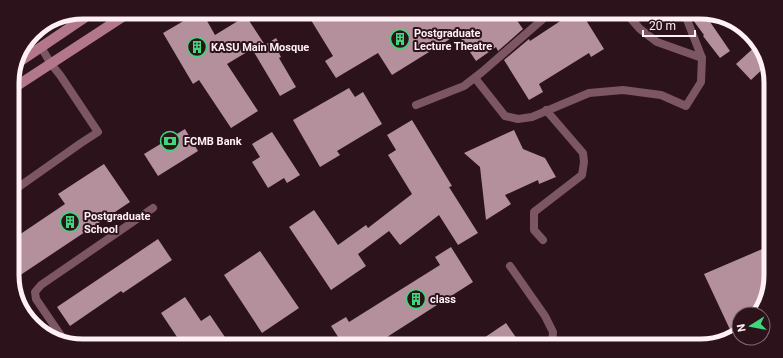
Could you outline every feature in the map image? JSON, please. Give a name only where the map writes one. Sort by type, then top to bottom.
[{"type":"main road","points":[[24,59],[83,19]]},
{"type":"main road","points":[[19,85],[119,19]]},
{"type":"lane","points":[[416,105],[464,86],[475,78],[539,19]]},
{"type":"lane","points":[[631,19],[640,29],[657,42],[702,58]]},
{"type":"lane","points":[[475,78],[505,116],[518,119],[532,117],[589,93],[623,90],[661,95],[686,106],[701,82],[702,58],[687,19]]},
{"type":"lane","points":[[19,187],[81,142],[98,132],[41,48]]},
{"type":"lane","points":[[543,240],[534,230],[534,212],[582,175],[584,162],[583,153],[546,110]]},
{"type":"lane","points":[[60,334],[36,299],[36,292],[41,285],[153,208]]},
{"type":"lane","points":[[510,266],[545,316],[553,332],[552,339]]},
{"type":"building","points":[[187,19],[206,19],[215,35],[241,19],[248,19],[265,45],[276,38],[283,50],[279,53],[281,57],[279,58],[296,87],[280,96],[252,49],[227,64],[258,111],[231,128],[199,80],[193,84],[163,33]]},
{"type":"building","points":[[310,19],[516,19],[523,29],[498,51],[496,47],[476,61],[458,34],[392,75],[378,53],[336,78],[325,61],[333,56]]},
{"type":"building","points":[[563,19],[585,19],[604,49],[591,57],[589,53],[539,84],[543,92],[529,100],[504,60],[529,39],[530,41]]},
{"type":"building","points":[[693,20],[709,20],[730,51],[720,58]]},
{"type":"building","points":[[753,48],[762,69],[751,80],[736,64]]},
{"type":"building","points":[[349,88],[355,97],[363,92],[382,124],[337,151],[340,155],[320,167],[293,120]]},
{"type":"building","points":[[412,120],[452,186],[449,187],[478,233],[458,245],[439,215],[400,245],[389,231],[358,254],[366,266],[331,290],[289,227],[314,210],[338,245],[366,225],[368,228],[412,194],[388,155],[396,150],[387,135]]},
{"type":"building","points":[[185,129],[198,151],[158,176],[144,154]]},
{"type":"building","points":[[514,130],[523,149],[545,158],[556,177],[539,184],[538,180],[505,195],[511,204],[486,220],[480,167],[464,153]]},
{"type":"building","points":[[272,132],[300,175],[287,183],[284,178],[268,188],[252,162],[260,157],[252,144]]},
{"type":"building","name":"Postgraduate School","points":[[104,164],[130,202],[19,276],[19,235],[65,204],[58,194]]},
{"type":"building","points":[[158,239],[172,260],[123,293],[121,291],[70,326],[57,307]]},
{"type":"building","name":"class","points":[[451,247],[473,282],[384,339],[339,339],[331,326],[346,317],[349,322],[440,265],[435,257]]},
{"type":"building","points":[[764,248],[763,287],[759,299],[756,306],[731,306],[731,331],[704,274]]},
{"type":"building","points":[[260,251],[299,308],[262,333],[224,275]]},
{"type":"building","points":[[185,297],[201,321],[210,315],[226,339],[178,339],[161,313]]},
{"type":"building","points":[[506,323],[517,339],[482,339]]},
{"type":"place","name":"Postgraduate Lecture Theatre","points":[[400,39]]},
{"type":"place","name":"KASU Main Mosque","points":[[197,47]]},
{"type":"place","name":"FCMB Bank","points":[[170,141]]},
{"type":"place","name":"Postgraduate School","points":[[70,222]]},
{"type":"place","name":"class","points":[[416,299]]}]
